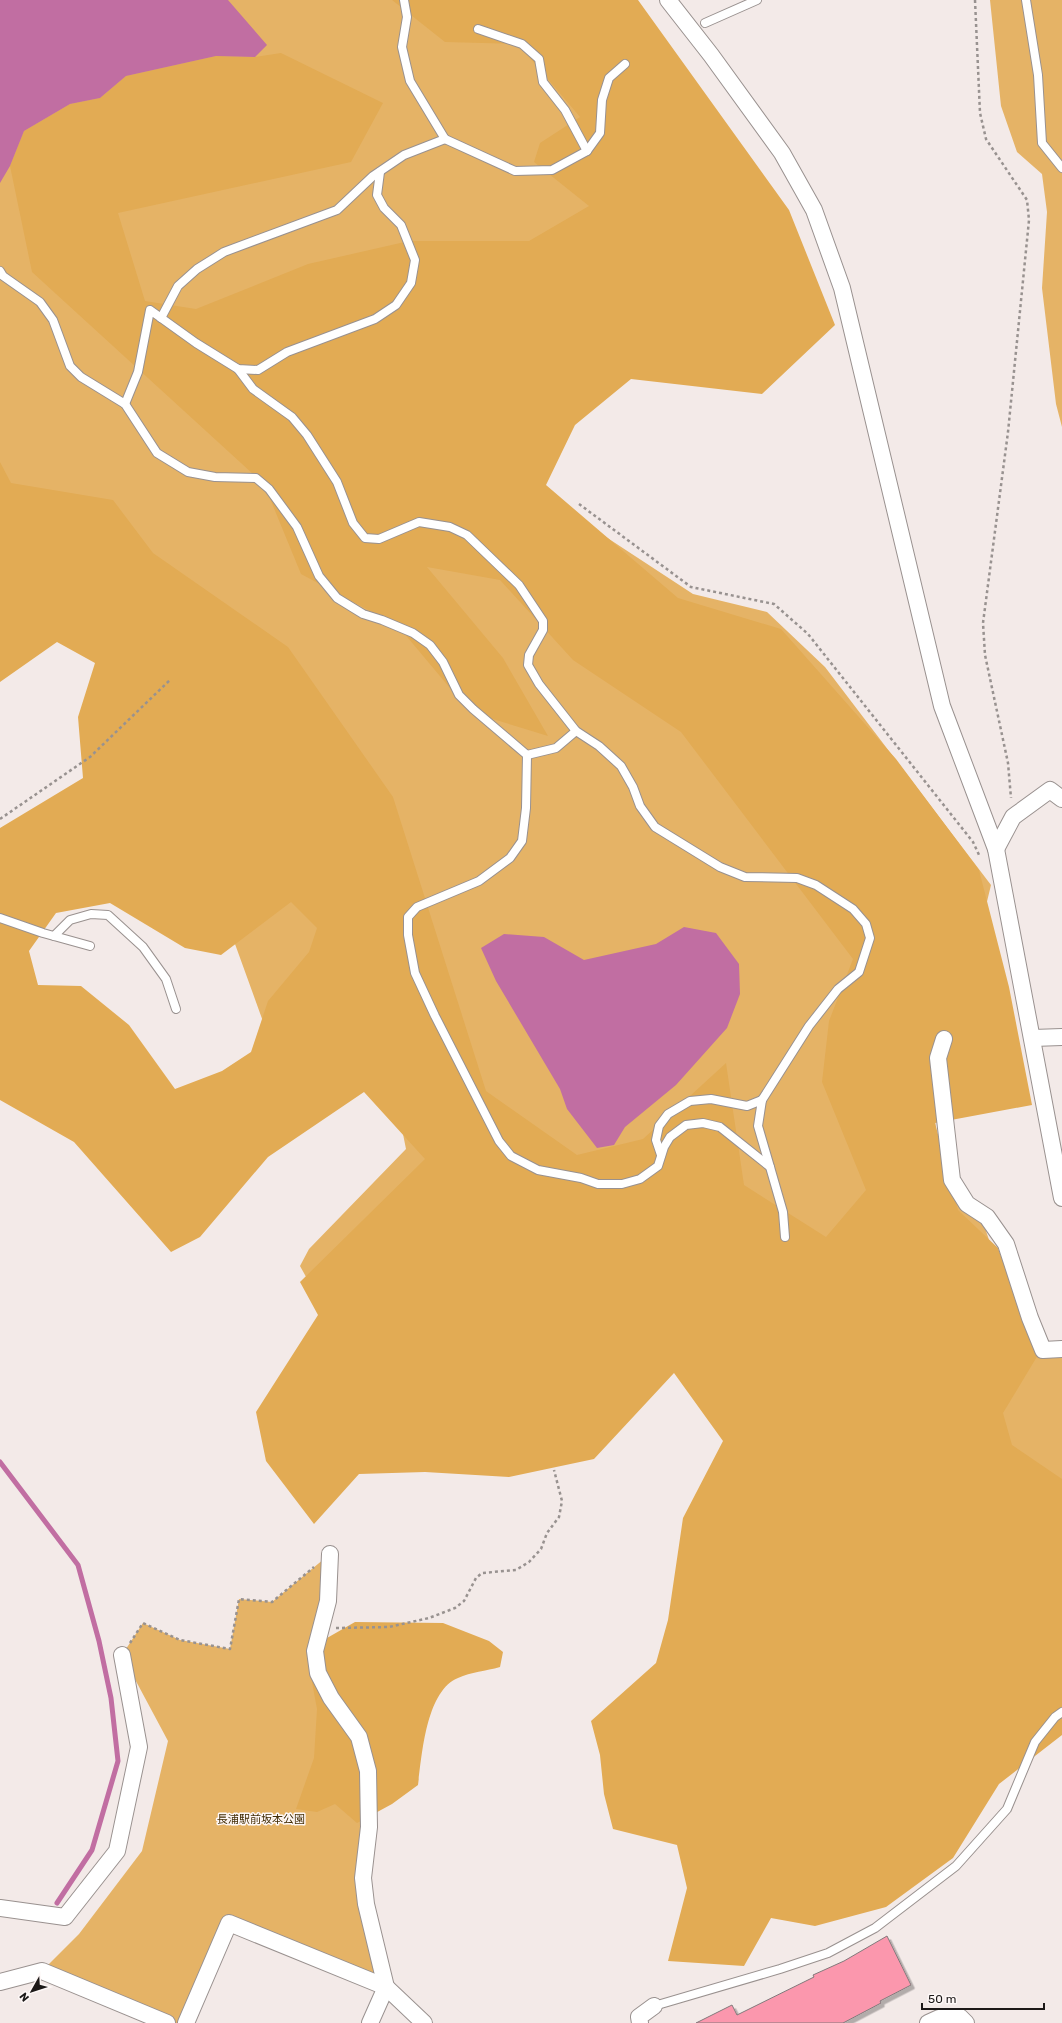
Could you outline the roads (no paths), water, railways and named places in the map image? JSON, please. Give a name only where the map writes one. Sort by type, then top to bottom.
[{"type":"street","points":[[668,0],[711,55],[782,153],[814,210],[842,288],[942,706],[996,849],[1033,1038],[1062,1198]]},
{"type":"street","points":[[996,849],[1013,817],[1050,790],[1062,799]]},
{"type":"street","points":[[1033,1038],[1062,1037]]},
{"type":"street","points":[[944,1039],[938,1058],[952,1180],[967,1204],[988,1217],[1006,1244],[1030,1318],[1043,1350],[1062,1349]]},
{"type":"street","points":[[330,1554],[328,1601],[315,1651],[318,1673],[331,1698],[359,1737],[368,1771],[369,1827],[363,1878],[366,1904],[386,1987],[370,2023]]},
{"type":"street","points":[[0,1908],[65,1916],[117,1851],[139,1747],[122,1655]]},
{"type":"street","points":[[186,2023],[229,1922],[386,1987],[424,2023]]},
{"type":"street","points":[[0,1982],[42,1971],[167,2023]]},
{"type":"street","points":[[640,2023],[639,2017],[654,2006]]},
{"type":"street","points":[[928,2023],[939,2018],[960,2017],[966,2023]]},
{"type":"lane","points":[[404,0],[407,17],[402,47],[410,81],[445,139],[515,170],[552,170],[587,151],[600,133],[602,100],[609,78],[625,64]]},
{"type":"lane","points":[[705,23],[757,0]]},
{"type":"lane","points":[[1026,0],[1038,75],[1042,143],[1062,168]]},
{"type":"lane","points":[[478,29],[522,44],[539,59],[543,82],[565,110],[587,151]]},
{"type":"lane","points":[[161,318],[178,286],[196,269],[224,252],[337,210],[380,172],[404,155],[445,139]]},
{"type":"lane","points":[[238,369],[258,370],[287,352],[375,319],[396,305],[400,300],[411,283],[415,260],[401,225],[384,208],[377,195],[380,172]]},
{"type":"lane","points":[[0,270],[3,276],[40,302],[53,320],[70,366],[81,377],[125,404],[157,453],[188,472],[215,477],[256,478],[269,488],[297,528],[320,576],[337,598],[363,614],[414,633],[430,645],[443,662],[459,694],[473,709],[527,755]]},
{"type":"lane","points":[[125,404],[138,372],[150,310],[196,343],[238,369],[253,389],[292,417],[307,435],[337,482],[353,523],[365,538],[379,539],[419,522],[450,527],[467,535],[519,585],[543,621],[543,630],[529,655],[528,665],[539,684],[576,730],[599,746],[621,766],[633,787],[640,806],[655,827],[720,867],[745,877],[798,878],[816,885],[854,909],[866,924],[870,938],[858,972],[838,989],[809,1026],[762,1100],[758,1126],[783,1212],[785,1237]]},
{"type":"lane","points":[[527,755],[556,748],[576,730]]},
{"type":"lane","points":[[527,755],[526,808],[522,841],[510,858],[479,881],[417,907],[408,917],[408,935],[415,973],[435,1016],[499,1141],[511,1156],[538,1170],[581,1178],[598,1184],[622,1184],[640,1179],[658,1166],[661,1155],[670,1138],[686,1125],[703,1123],[720,1127],[770,1167]]},
{"type":"lane","points":[[54,936],[70,920],[91,914],[108,915],[143,947],[166,979],[176,1009]]},
{"type":"lane","points":[[0,918],[90,946]]},
{"type":"lane","points":[[661,1155],[656,1140],[659,1126],[668,1114],[690,1101],[712,1099],[747,1106],[762,1100]]},
{"type":"lane","points":[[654,2006],[780,1969],[828,1953],[875,1928],[956,1866],[1008,1809],[1035,1742],[1055,1717],[1062,1712]]},
{"type":"waterway","points":[[0,1462],[78,1565],[99,1641],[111,1698],[118,1761],[92,1850],[57,1903]]},
{"type":"park label","name":"長浦駅前坂本公園","points":[[261,1819]]}]
